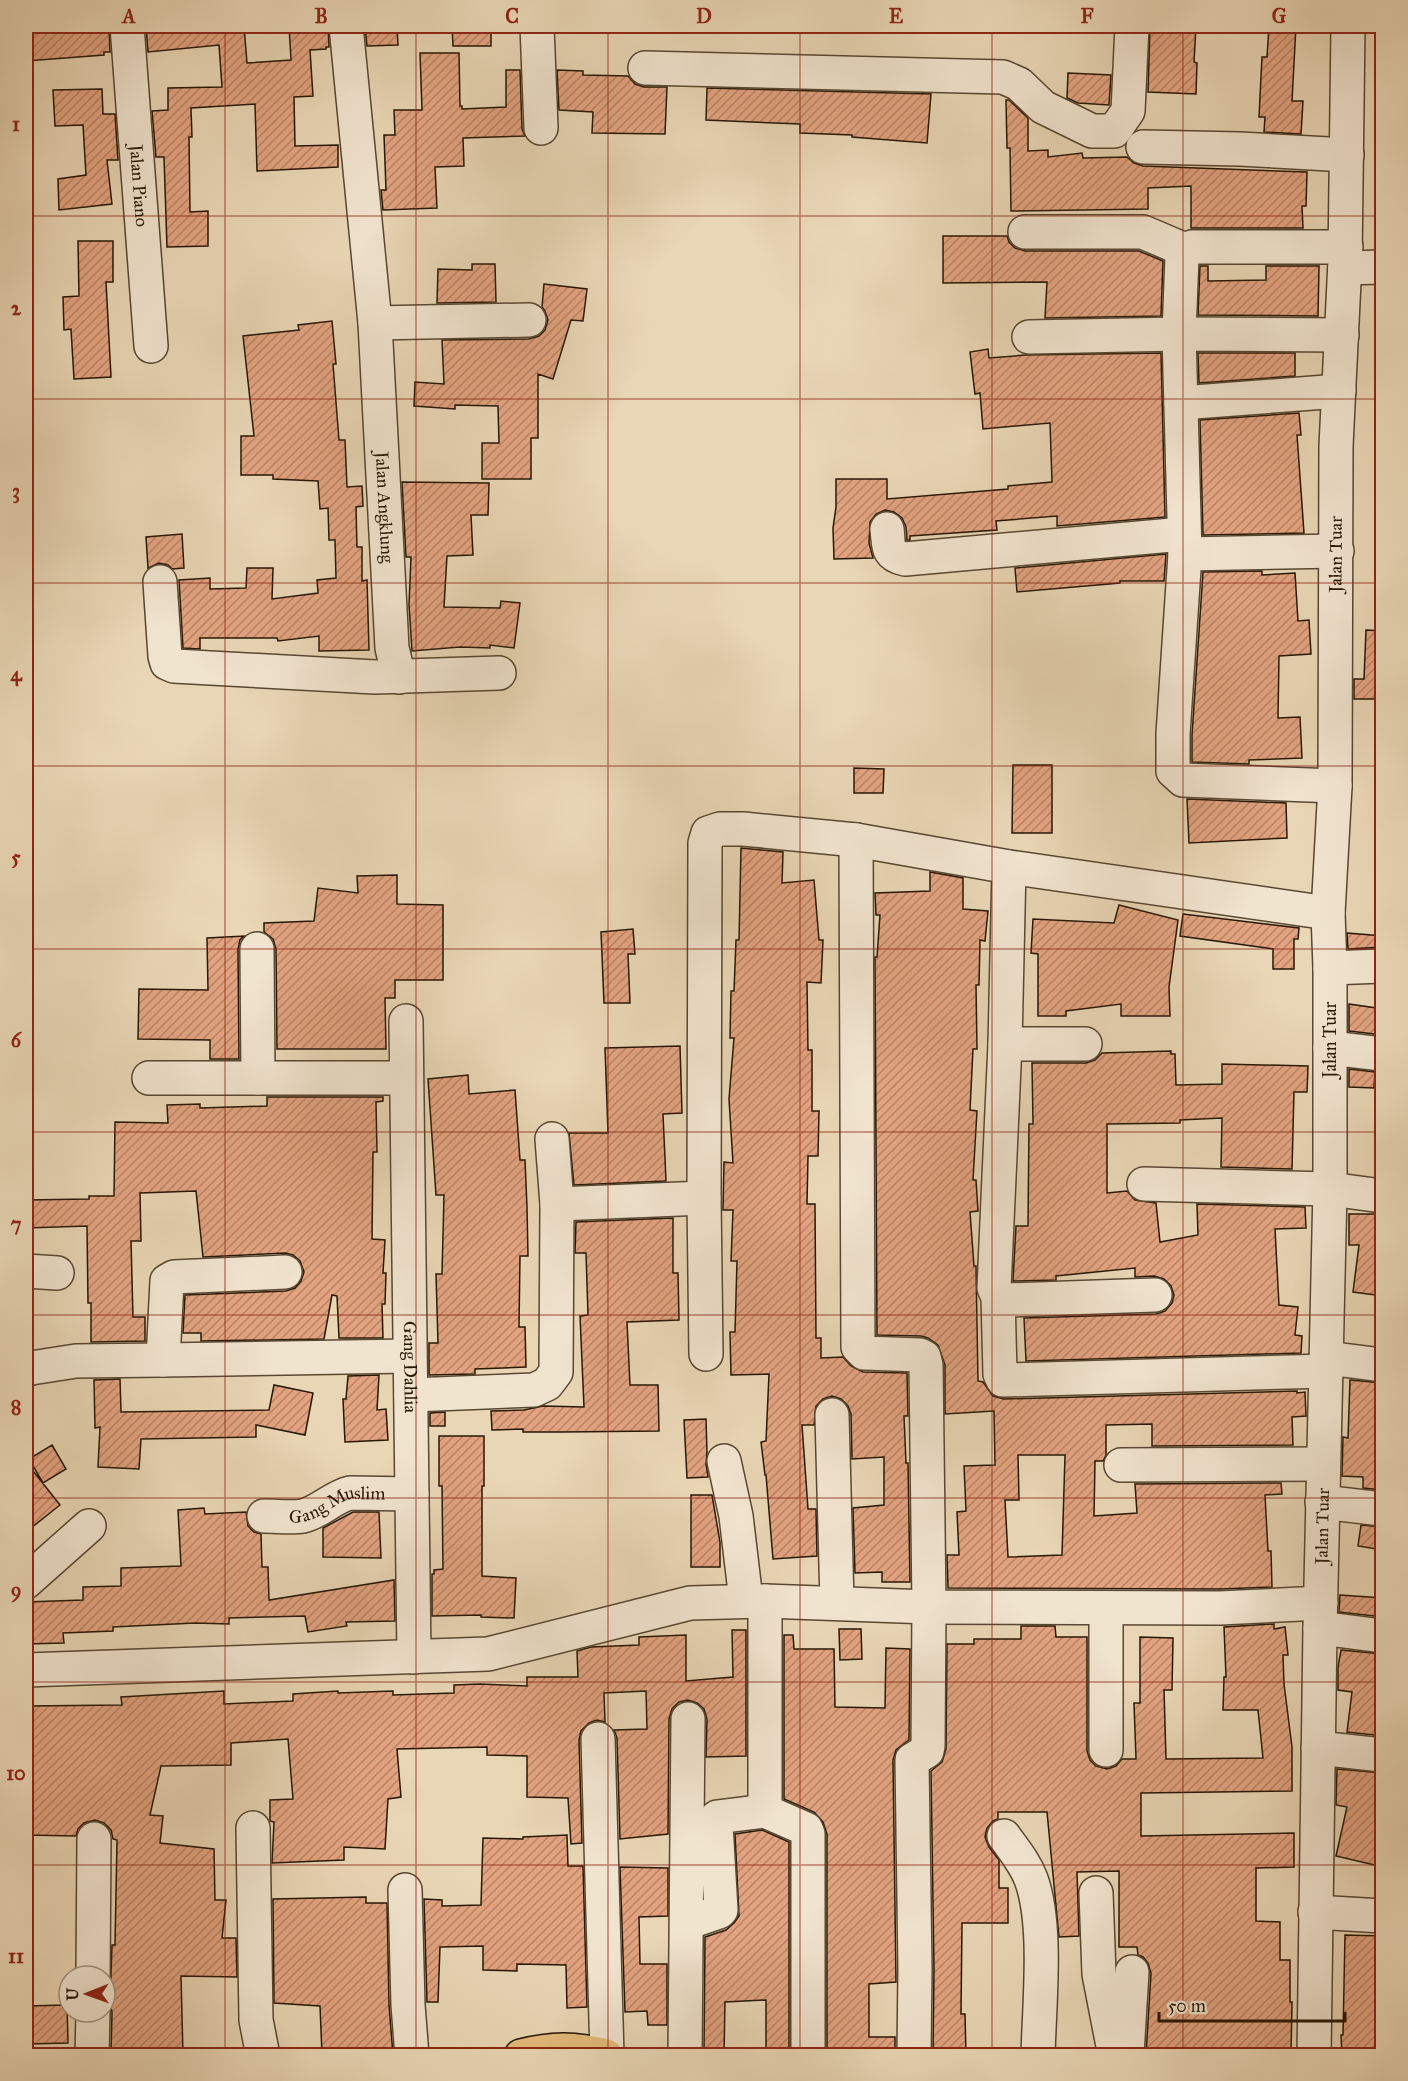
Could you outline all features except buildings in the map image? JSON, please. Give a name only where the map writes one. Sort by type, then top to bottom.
[{"type":"main road","points":[[521,2055],[545,2049],[557,2049],[581,2050],[606,2055]]},
{"type":"street","name":"Jalan Piano","points":[[127,26],[152,346]]},
{"type":"street","name":"Jalan Angklung","points":[[346,26],[375,323],[392,648],[399,677]]},
{"type":"street","points":[[537,26],[541,128]]},
{"type":"street","points":[[645,68],[1003,78],[1019,84],[1043,106],[1092,131],[1114,130],[1128,111],[1132,26]]},
{"type":"street","name":"Jalan Tuar","points":[[1314,2055],[1322,1502],[1330,1189],[1328,913],[1335,786],[1336,446],[1345,257],[1348,26]]},
{"type":"street","points":[[1143,147],[1240,149],[1347,155]]},
{"type":"street","points":[[1025,232],[1143,232],[1185,249],[1192,247],[1345,257],[1383,267]]},
{"type":"street","points":[[1185,249],[1182,256],[1179,334],[1184,544],[1173,771],[1184,780],[1335,786]]},
{"type":"street","points":[[375,323],[529,320]]},
{"type":"street","points":[[1029,337],[1179,334],[1342,335]]},
{"type":"street","points":[[1180,403],[1339,391]]},
{"type":"street","points":[[887,530],[890,553],[895,557],[905,559],[1184,544],[1337,550]]},
{"type":"street","points":[[160,582],[167,663],[186,667],[399,677],[499,673]]},
{"type":"street","points":[[706,1354],[705,843],[708,833],[743,829],[855,840],[1009,867],[1328,913]]},
{"type":"street","points":[[855,840],[858,1347],[864,1353],[920,1355],[924,1357],[926,1365],[928,1746],[927,1751],[912,1760],[914,2055]]},
{"type":"street","points":[[1009,867],[1005,1044],[994,1288],[998,1297],[1000,1374],[1003,1380],[1327,1364],[1383,1365]]},
{"type":"street","points":[[257,949],[258,1078]]},
{"type":"street","points":[[1330,968],[1383,966]]},
{"type":"street","name":"Gang Dahlia","points":[[406,1021],[414,1657]]},
{"type":"street","points":[[1005,1044],[1085,1044]]},
{"type":"street","points":[[1330,1048],[1383,1054]]},
{"type":"street","points":[[149,1078],[406,1078]]},
{"type":"street","points":[[411,1395],[534,1390],[547,1384],[556,1372],[557,1204],[552,1139]]},
{"type":"street","points":[[1144,1184],[1330,1189],[1383,1196]]},
{"type":"street","points":[[557,1204],[704,1198]]},
{"type":"street","points":[[163,1360],[167,1281],[174,1277],[285,1272]]},
{"type":"street","points":[[998,1297],[1007,1300],[1155,1295]]},
{"type":"street","points":[[26,1370],[76,1361],[409,1356]]},
{"type":"street","points":[[832,1415],[837,1604]]},
{"type":"street","points":[[724,1461],[756,1600],[765,1811]]},
{"type":"street","points":[[1121,1466],[1323,1464]]},
{"type":"street","name":"Gang Muslim","points":[[264,1516],[303,1516],[350,1493],[412,1494]]},
{"type":"street","points":[[1322,1502],[1383,1509]]},
{"type":"street","points":[[26,1582],[89,1526]]},
{"type":"street","points":[[26,1670],[488,1654],[690,1603],[756,1600],[929,1607],[1220,1608],[1320,1616],[1383,1636]]},
{"type":"street","points":[[1106,1608],[1106,1750]]},
{"type":"street","points":[[686,2055],[688,1719]]},
{"type":"street","points":[[598,1739],[606,2055]]},
{"type":"street","points":[[1318,1748],[1383,1755]]},
{"type":"street","points":[[687,1923],[721,1910],[717,1817],[765,1811],[806,1829],[808,1834],[808,2055]]},
{"type":"street","points":[[254,1828],[256,2020],[263,2055]]},
{"type":"street","points":[[1004,1836],[1024,1864],[1032,1881],[1038,1906],[1041,1944],[1038,2055]]},
{"type":"street","points":[[93,1964],[94,1839]]},
{"type":"street","points":[[405,1890],[408,2005],[412,2055]]},
{"type":"street","points":[[1096,1893],[1099,1974],[1115,2055]]},
{"type":"street","points":[[1315,1912],[1383,1916]]},
{"type":"street","points":[[1126,2055],[1132,1972]]},
{"type":"street","points":[[92,2055],[93,2024]]}]
